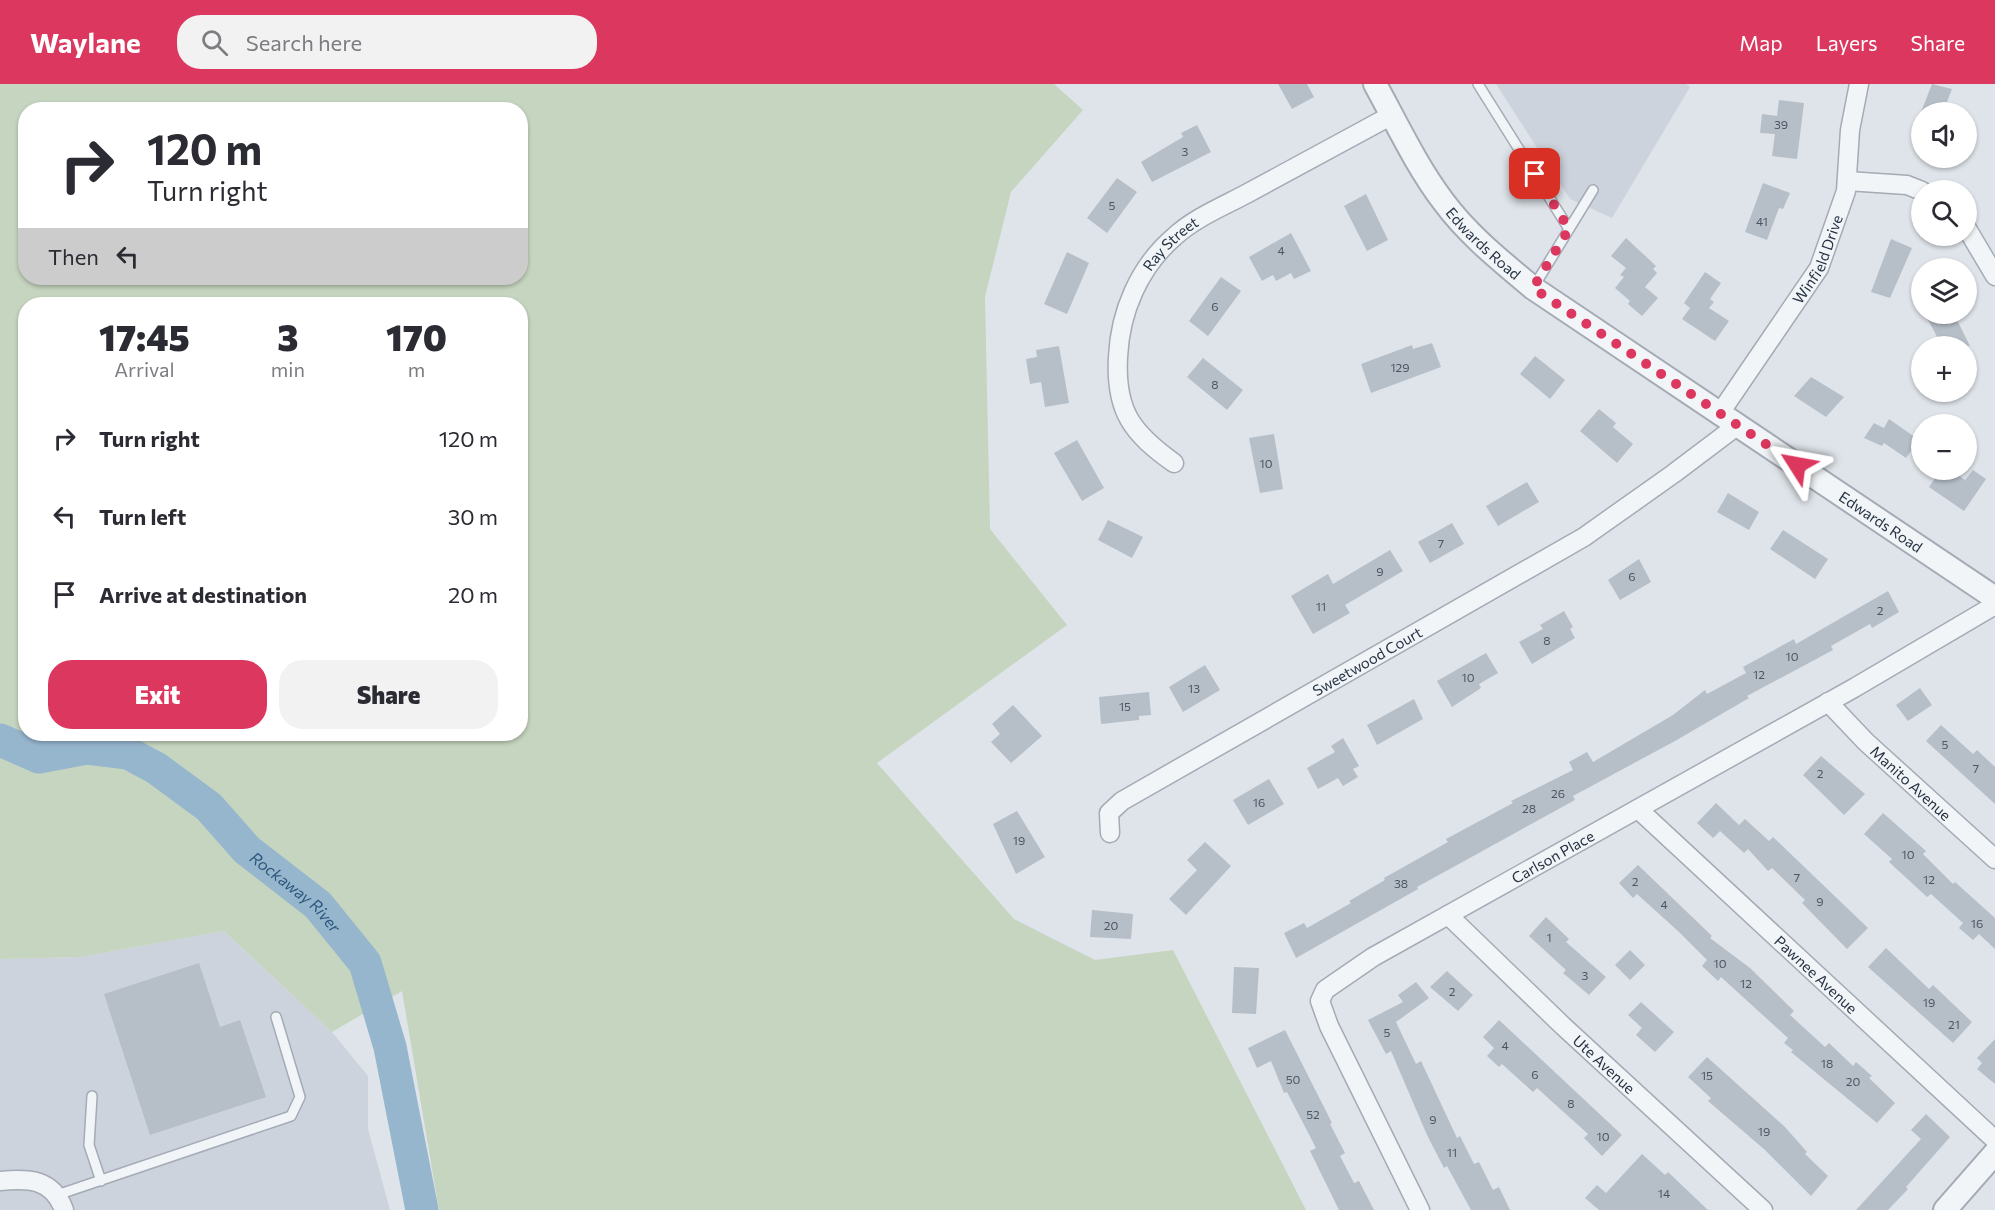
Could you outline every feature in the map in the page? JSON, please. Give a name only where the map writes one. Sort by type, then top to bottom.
[{"type":"street","name":"Edwards Road","points":[[1376,84],[1423,172],[1444,202],[1468,231],[1533,288],[1995,598]]},
{"type":"street","name":"Winfield Drive","points":[[1640,498],[1729,419],[1819,268],[1846,191],[1850,130],[1859,84]]},
{"type":"street","name":"Ray Street","points":[[1174,463],[1140,437],[1133,427],[1120,393],[1118,351],[1123,319],[1143,274],[1175,236],[1392,115]]},
{"type":"street","points":[[1847,181],[1911,187]]},
{"type":"street","points":[[1977,246],[1995,276]]},
{"type":"street","name":"Sweetwood Court","points":[[1110,833],[1109,813],[1122,801],[1584,537],[1640,498]]},
{"type":"street","name":"Carlson Place","points":[[1420,1210],[1329,1026],[1320,1001],[1325,990],[1373,957],[1828,702],[1995,605]]},
{"type":"street","name":"Manito Avenue","points":[[1828,702],[1866,742],[1995,859]]},
{"type":"street","name":"Pawnee Avenue","points":[[1638,809],[1995,1140]]},
{"type":"street","name":"Ute Avenue","points":[[1448,915],[1563,1026],[1763,1210]]},
{"type":"street","points":[[1945,1210],[1995,1153]]},
{"type":"street","points":[[0,1181],[34,1180],[45,1183],[61,1203]]},
{"type":"lane","points":[[1478,84],[1569,229]]},
{"type":"lane","points":[[1533,288],[1593,190]]},
{"type":"lane","points":[[61,1203],[101,1181],[291,1116],[300,1097],[276,1017]]},
{"type":"lane","points":[[92,1096],[89,1145],[101,1181]]},
{"type":"shaded area","points":[[1496,84],[1686,84],[1690,87],[1612,218],[1570,199]]},
{"type":"shaded area","points":[[224,931],[332,1032],[368,1076],[368,1129],[390,1210],[0,1210],[0,959],[80,957]]},
{"type":"green space","points":[[0,84],[1054,84],[1083,110],[1011,192],[985,297],[990,529],[1067,625],[877,763],[1014,919],[1095,960],[1173,950],[1306,1210],[439,1210],[402,991],[332,1032],[224,931],[80,957],[0,959]]},
{"type":"building","points":[[1278,84],[1307,84],[1314,97],[1292,109]]},
{"type":"building","points":[[1932,84],[1952,89],[1947,102],[1925,102]]},
{"type":"building","points":[[1779,100],[1804,103],[1797,159],[1772,156],[1775,134],[1760,133],[1762,114],[1777,116]]},
{"type":"building","points":[[1197,125],[1211,152],[1152,182],[1141,162],[1183,137],[1181,133]]},
{"type":"building","points":[[1117,178],[1137,192],[1107,233],[1087,218]]},
{"type":"building","points":[[1763,183],[1790,193],[1783,209],[1779,208],[1767,240],[1745,232]]},
{"type":"building","points":[[1366,194],[1388,240],[1367,251],[1344,206]]},
{"type":"building","points":[[1291,233],[1311,271],[1294,279],[1291,273],[1276,281],[1273,275],[1262,281],[1249,257]]},
{"type":"building","points":[[1626,238],[1656,266],[1653,269],[1657,273],[1645,287],[1658,298],[1642,316],[1615,288],[1624,277],[1620,275],[1626,268],[1611,256]]},
{"type":"building","points":[[1891,239],[1912,248],[1890,298],[1871,292]]},
{"type":"building","points":[[1067,252],[1089,263],[1067,314],[1044,304]]},
{"type":"building","points":[[1705,272],[1721,283],[1710,299],[1714,302],[1709,308],[1729,321],[1715,341],[1682,319],[1690,308],[1684,303]]},
{"type":"building","points":[[1221,277],[1241,291],[1208,336],[1189,321]]},
{"type":"building","points":[[1930,324],[1959,324],[1965,336],[1937,336]]},
{"type":"building","points":[[1432,343],[1441,367],[1371,393],[1361,364],[1412,345],[1413,349]]},
{"type":"building","points":[[1059,346],[1069,403],[1045,407],[1041,382],[1030,384],[1026,359],[1037,357],[1036,350]]},
{"type":"building","points":[[1535,356],[1565,380],[1550,399],[1520,374]]},
{"type":"building","points":[[1203,358],[1243,390],[1227,410],[1187,377]]},
{"type":"building","points":[[1811,377],[1844,397],[1826,417],[1794,396]]},
{"type":"building","points":[[1599,409],[1616,423],[1613,427],[1633,444],[1617,463],[1580,431]]},
{"type":"building","points":[[1889,419],[1911,434],[1911,451],[1906,458],[1884,443],[1882,446],[1864,438],[1874,423],[1884,428]]},
{"type":"building","points":[[1274,434],[1283,489],[1260,493],[1249,438]]},
{"type":"building","points":[[1077,440],[1104,488],[1082,501],[1054,453]]},
{"type":"building","points":[[1977,473],[1986,479],[1964,511],[1929,487],[1934,480],[1977,480]]},
{"type":"building","points":[[1527,482],[1539,502],[1498,526],[1486,506]]},
{"type":"building","points":[[1728,493],[1759,512],[1749,530],[1717,512]]},
{"type":"building","points":[[1108,520],[1143,537],[1132,558],[1098,540]]},
{"type":"building","points":[[1452,523],[1464,544],[1430,563],[1418,542]]},
{"type":"building","points":[[1783,530],[1828,559],[1815,579],[1770,549]]},
{"type":"building","points":[[1390,550],[1403,571],[1345,605],[1350,613],[1313,634],[1291,596],[1328,574],[1333,584]]},
{"type":"building","points":[[1639,559],[1651,582],[1620,600],[1608,580]]},
{"type":"building","points":[[1888,591],[1899,612],[1872,628],[1870,624],[1831,646],[1833,650],[1747,696],[1749,698],[1675,741],[1573,796],[1575,800],[1417,887],[1418,889],[1296,958],[1284,933],[1304,923],[1307,928],[1351,903],[1349,901],[1385,880],[1384,878],[1448,842],[1446,839],[1513,803],[1511,801],[1573,770],[1569,762],[1587,752],[1593,762],[1673,715],[1705,690],[1707,694],[1746,673],[1743,667],[1794,639],[1796,644]]},
{"type":"building","points":[[1564,611],[1573,627],[1570,629],[1575,638],[1532,664],[1519,642],[1543,629],[1540,625]]},
{"type":"building","points":[[1486,653],[1498,673],[1479,684],[1481,688],[1452,707],[1437,681]]},
{"type":"building","points":[[1205,665],[1220,690],[1183,712],[1169,687]]},
{"type":"building","points":[[1920,688],[1932,705],[1908,721],[1896,705]]},
{"type":"building","points":[[1149,692],[1151,715],[1139,716],[1139,720],[1101,724],[1099,697]]},
{"type":"building","points":[[1414,699],[1423,719],[1377,745],[1367,725]]},
{"type":"building","points":[[1013,705],[1042,736],[1011,763],[991,742],[1000,734],[992,724]]},
{"type":"building","points":[[1941,725],[1973,754],[1977,750],[1995,767],[1995,804],[1926,741]]},
{"type":"building","points":[[1343,738],[1359,766],[1353,769],[1358,777],[1343,786],[1338,778],[1318,789],[1307,768],[1335,752],[1331,746]]},
{"type":"building","points":[[1821,756],[1865,794],[1844,815],[1803,775]]},
{"type":"building","points":[[1269,779],[1284,804],[1248,825],[1233,800]]},
{"type":"building","points":[[1716,803],[1739,825],[1745,819],[1769,841],[1773,837],[1868,928],[1847,949],[1802,903],[1805,900],[1772,868],[1768,871],[1748,849],[1744,853],[1720,831],[1713,838],[1697,823]]},
{"type":"building","points":[[1017,811],[1045,857],[1016,874],[993,824]]},
{"type":"building","points":[[1883,813],[1926,851],[1923,854],[1953,884],[1955,882],[1995,918],[1995,949],[1979,934],[1973,940],[1959,928],[1963,923],[1931,894],[1927,897],[1889,862],[1892,859],[1864,834]]},
{"type":"building","points":[[1205,842],[1231,866],[1186,915],[1169,899],[1197,870],[1187,860]]},
{"type":"building","points":[[1638,865],[1712,936],[1710,938],[1750,968],[1794,1011],[1790,1015],[1825,1047],[1829,1043],[1853,1066],[1856,1062],[1872,1076],[1869,1078],[1895,1103],[1877,1123],[1791,1052],[1793,1050],[1784,1043],[1788,1038],[1721,977],[1718,981],[1702,966],[1707,960],[1678,931],[1637,894],[1633,898],[1619,883]]},
{"type":"building","points":[[1092,910],[1133,914],[1131,939],[1090,937]]},
{"type":"building","points":[[1546,917],[1569,939],[1566,942],[1606,977],[1589,995],[1563,973],[1566,970],[1529,936]]},
{"type":"building","points":[[1886,948],[1929,989],[1933,985],[1972,1022],[1953,1043],[1868,967]]},
{"type":"building","points":[[1630,950],[1645,965],[1630,980],[1615,965]]},
{"type":"building","points":[[199,963],[220,1027],[240,1020],[266,1097],[150,1135],[104,994]]},
{"type":"building","points":[[1234,967],[1259,968],[1256,1014],[1232,1013]]},
{"type":"building","points":[[1447,971],[1473,995],[1458,1011],[1430,987]]},
{"type":"building","points":[[1416,982],[1429,998],[1396,1022],[1416,1064],[1421,1061],[1457,1138],[1460,1136],[1474,1164],[1479,1162],[1493,1190],[1499,1187],[1510,1210],[1471,1210],[1447,1166],[1444,1168],[1427,1135],[1391,1051],[1386,1054],[1368,1020],[1403,1002],[1398,995]]},
{"type":"building","points":[[1641,1002],[1674,1032],[1655,1052],[1636,1035],[1642,1028],[1628,1015]]},
{"type":"building","points":[[1499,1020],[1622,1135],[1602,1156],[1584,1138],[1588,1134],[1537,1088],[1533,1092],[1502,1064],[1499,1067],[1487,1056],[1494,1048],[1483,1037]]},
{"type":"building","points":[[1285,1030],[1332,1123],[1330,1124],[1345,1153],[1340,1156],[1354,1183],[1359,1181],[1374,1210],[1339,1210],[1310,1151],[1316,1148],[1287,1092],[1284,1093],[1271,1061],[1257,1068],[1248,1048]]},
{"type":"building","points":[[1995,1039],[1995,1084],[1977,1069],[1982,1063],[1977,1058]]},
{"type":"building","points":[[1707,1057],[1785,1127],[1807,1152],[1805,1154],[1828,1176],[1811,1196],[1765,1150],[1708,1101],[1711,1098],[1688,1077]]},
{"type":"building","points":[[1926,1114],[1950,1137],[1888,1210],[1856,1210],[1921,1139],[1911,1130]]},
{"type":"building","points":[[1642,1154],[1665,1175],[1668,1172],[1708,1210],[1599,1210],[1585,1198],[1597,1185],[1606,1193]]},
{"type":"waterway","name":"Rockaway River","points":[[0,740],[39,757],[87,748],[128,753],[156,768],[209,807],[247,850],[318,905],[365,963],[390,1047],[422,1210]]},
{"type":"route","points":[[1535,174],[1569,229],[1533,288],[1797,465]]}]
